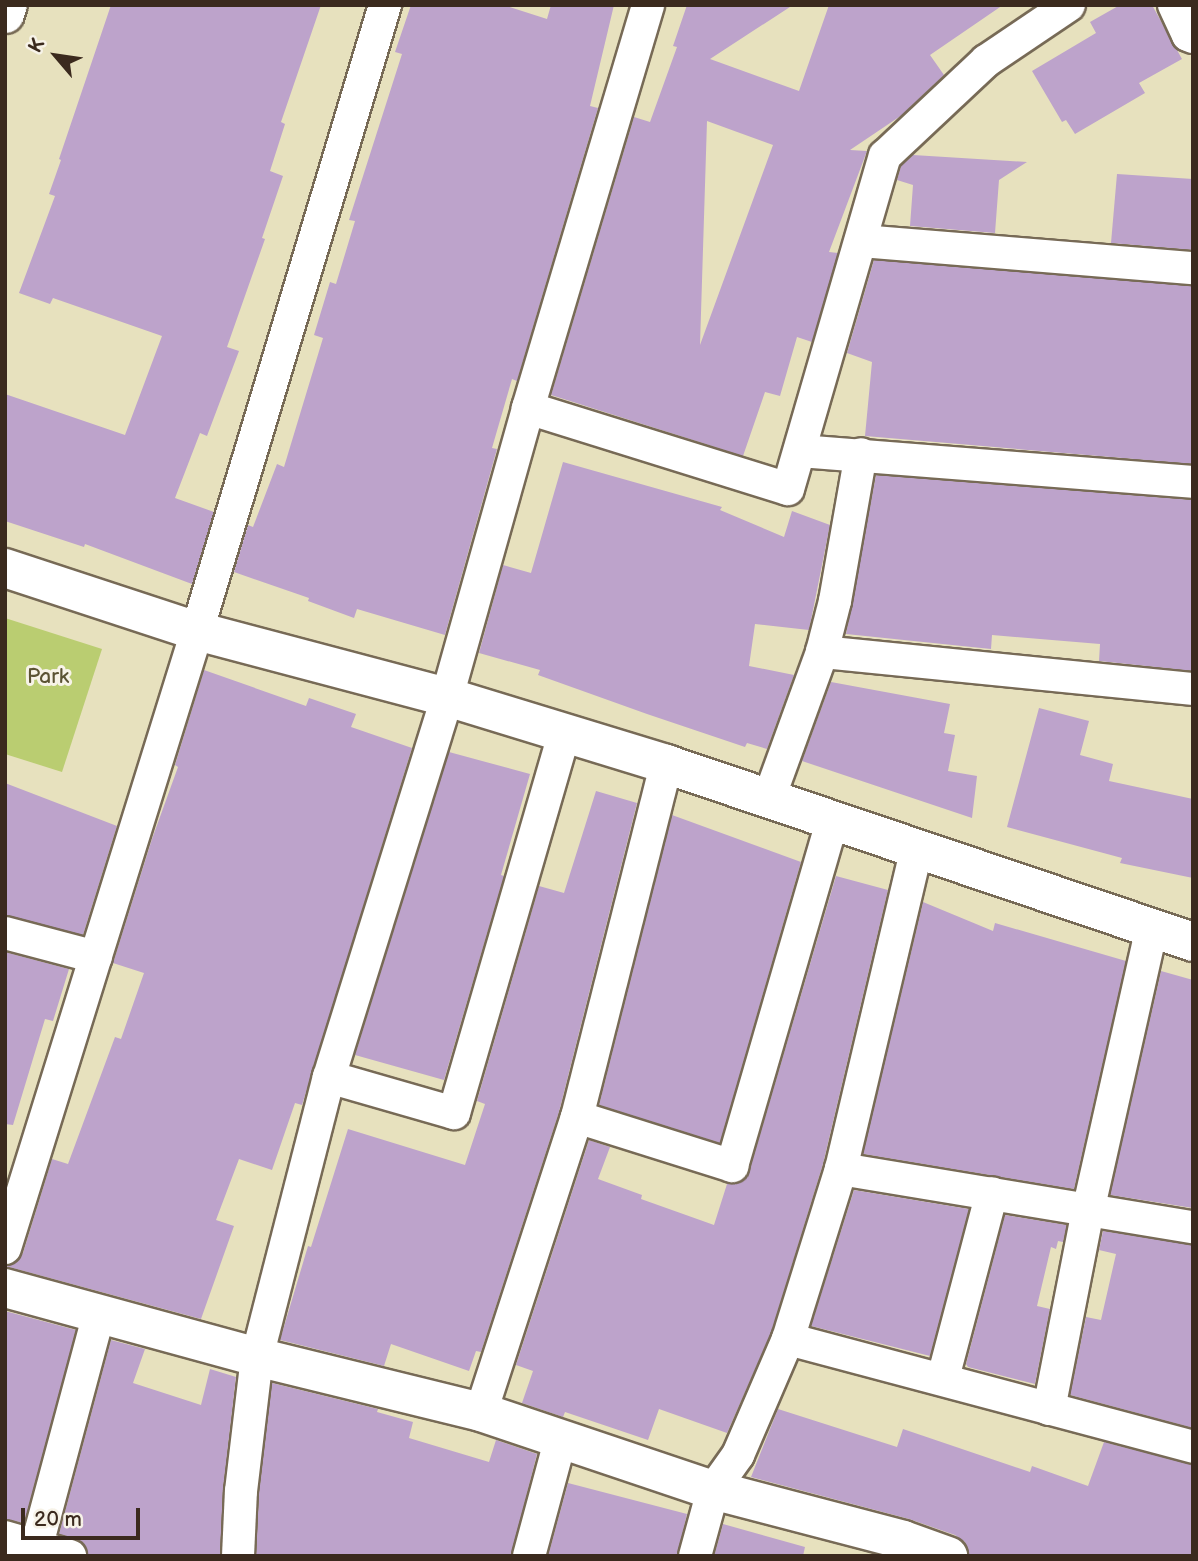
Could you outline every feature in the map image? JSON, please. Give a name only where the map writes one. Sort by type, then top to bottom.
[{"type":"street","points":[[5,14],[8,5]]},
{"type":"street","points":[[5,1248],[197,631],[385,5]]},
{"type":"street","points":[[238,1556],[241,1490],[257,1357],[329,1077],[447,697],[527,408],[649,5]]},
{"type":"street","points":[[527,408],[788,489],[885,156],[986,61],[1069,5]]},
{"type":"street","points":[[1174,5],[1188,35],[1193,37]]},
{"type":"street","points":[[862,241],[1193,268]]},
{"type":"street","points":[[800,451],[1193,482]]},
{"type":"street","points":[[769,797],[822,652],[835,601],[860,454]]},
{"type":"street","points":[[5,568],[197,631],[447,697],[565,732],[769,797],[1193,942]]},
{"type":"street","points":[[822,652],[1193,689]]},
{"type":"street","points":[[329,1077],[454,1113],[565,732]]},
{"type":"street","points":[[481,1412],[577,1117],[666,764]]},
{"type":"street","points":[[577,1117],[732,1166],[833,819]]},
{"type":"street","points":[[695,1556],[713,1490],[738,1455],[788,1339],[841,1169],[917,848]]},
{"type":"street","points":[[1049,1409],[1088,1211],[1152,928]]},
{"type":"street","points":[[5,933],[96,957]]},
{"type":"street","points":[[841,1169],[1193,1227]]},
{"type":"street","points":[[943,1378],[992,1193]]},
{"type":"street","points":[[5,1288],[257,1357],[481,1412],[713,1490],[900,1548],[948,1556]]},
{"type":"street","points":[[35,1551],[99,1314]]},
{"type":"street","points":[[788,1339],[943,1378],[1193,1447]]},
{"type":"street","points":[[529,1556],[561,1437]]},
{"type":"street","points":[[5,1537],[35,1551],[70,1556]]},
{"type":"green space","name":"Park","points":[[5,618],[102,649],[62,772],[5,754]]},
{"type":"building","points":[[111,5],[321,5],[281,122],[285,124],[270,171],[283,176],[262,238],[265,239],[227,347],[239,351],[207,436],[200,433],[175,498],[214,512],[192,584],[85,544],[84,547],[5,521],[5,394],[125,435],[162,336],[53,298],[50,304],[19,293],[55,196],[49,194],[61,160],[59,159]]},
{"type":"building","points":[[411,5],[503,5],[547,19],[551,5],[614,5],[590,106],[598,108],[517,381],[512,379],[492,448],[497,449],[445,635],[357,609],[354,618],[308,601],[309,598],[234,572],[248,525],[253,527],[277,464],[284,467],[323,338],[314,335],[330,282],[336,284],[355,221],[349,220],[402,54],[395,52]]},
{"type":"building","points":[[687,5],[793,5],[710,59],[799,91],[829,5],[1003,5],[930,55],[944,75],[902,115],[850,150],[867,151],[829,252],[838,253],[812,342],[797,337],[780,396],[765,392],[743,456],[551,395],[634,117],[650,122],[677,47],[673,46]],"holes":[[[707,121],[773,145],[700,345]]]},
{"type":"building","points":[[1120,5],[1152,5],[1182,59],[1139,83],[1145,93],[1075,134],[1066,120],[1062,122],[1032,71],[1096,33],[1090,22]]},
{"type":"building","points":[[913,155],[1027,162],[999,180],[995,233],[910,226],[913,185],[897,180],[901,166]]},
{"type":"building","points":[[1117,174],[1193,179],[1193,250],[1111,243]]},
{"type":"building","points":[[874,260],[1193,286],[1193,464],[865,436],[872,362],[847,353]]},
{"type":"building","points":[[563,462],[722,507],[720,510],[784,537],[792,511],[830,525],[809,630],[755,624],[749,666],[794,675],[767,749],[747,743],[745,747],[538,675],[540,670],[479,653],[503,565],[531,573]]},
{"type":"building","points":[[876,475],[1193,500],[1193,671],[1099,661],[1100,644],[992,635],[991,649],[846,634]]},
{"type":"building","points":[[204,670],[306,706],[309,698],[356,714],[351,727],[412,748],[302,1105],[295,1103],[272,1170],[239,1159],[216,1220],[234,1226],[201,1319],[5,1266],[17,1262],[23,1253],[52,1159],[68,1164],[115,1037],[121,1039],[144,973],[113,963],[178,767],[175,765]]},
{"type":"building","points":[[831,682],[950,704],[944,733],[955,735],[948,771],[977,776],[972,818],[802,761]]},
{"type":"building","points":[[1039,708],[1089,721],[1080,755],[1113,764],[1109,781],[1193,799],[1193,878],[1120,863],[1122,858],[1007,827]]},
{"type":"building","points":[[449,752],[530,774],[501,875],[504,876],[444,1080],[355,1055]]},
{"type":"building","points":[[5,783],[117,826],[83,935],[5,915]]},
{"type":"building","points":[[596,791],[637,803],[559,1112],[481,1352],[476,1351],[469,1371],[391,1344],[384,1366],[280,1340],[308,1246],[311,1247],[348,1129],[465,1165],[485,1104],[477,1101],[539,886],[564,893]]},
{"type":"building","points":[[672,815],[801,862],[720,1143],[599,1105]]},
{"type":"building","points":[[836,876],[888,890],[823,1164],[771,1333],[727,1433],[659,1409],[648,1440],[565,1412],[563,1417],[522,1403],[533,1371],[516,1365],[589,1140],[610,1147],[598,1179],[642,1195],[641,1199],[714,1225],[727,1184],[744,1180],[749,1172]]},
{"type":"building","points":[[923,902],[993,931],[995,923],[1126,961],[1074,1189],[863,1154]]},
{"type":"building","points":[[5,952],[69,969],[53,1021],[45,1019],[13,1125],[5,1124]]},
{"type":"building","points":[[1161,971],[1193,980],[1193,1208],[1110,1195]]},
{"type":"building","points":[[854,1190],[969,1209],[930,1356],[811,1326]]},
{"type":"building","points":[[1005,1215],[1067,1225],[1063,1242],[1058,1241],[1056,1249],[1051,1247],[1037,1306],[1050,1309],[1035,1384],[968,1367],[966,1364]]},
{"type":"building","points":[[1103,1231],[1193,1245],[1193,1428],[1070,1395],[1086,1317],[1101,1320],[1116,1254],[1099,1250]]},
{"type":"building","points":[[5,1311],[76,1330],[24,1523],[5,1519]]},
{"type":"building","points":[[111,1340],[145,1349],[133,1383],[201,1405],[210,1369],[236,1377],[223,1489],[220,1556],[88,1556],[83,1543],[59,1534]]},
{"type":"building","points":[[272,1383],[378,1409],[377,1412],[413,1422],[409,1438],[489,1462],[496,1440],[537,1454],[511,1556],[256,1556],[259,1493]]},
{"type":"building","points":[[778,1409],[897,1447],[903,1429],[1030,1472],[1032,1466],[1088,1486],[1104,1442],[1193,1465],[1193,1556],[969,1556],[965,1542],[955,1535],[909,1519],[751,1477]]},
{"type":"building","points":[[568,1483],[687,1514],[677,1556],[548,1556]]},
{"type":"building","points":[[723,1524],[805,1547],[803,1556],[714,1556]]}]
